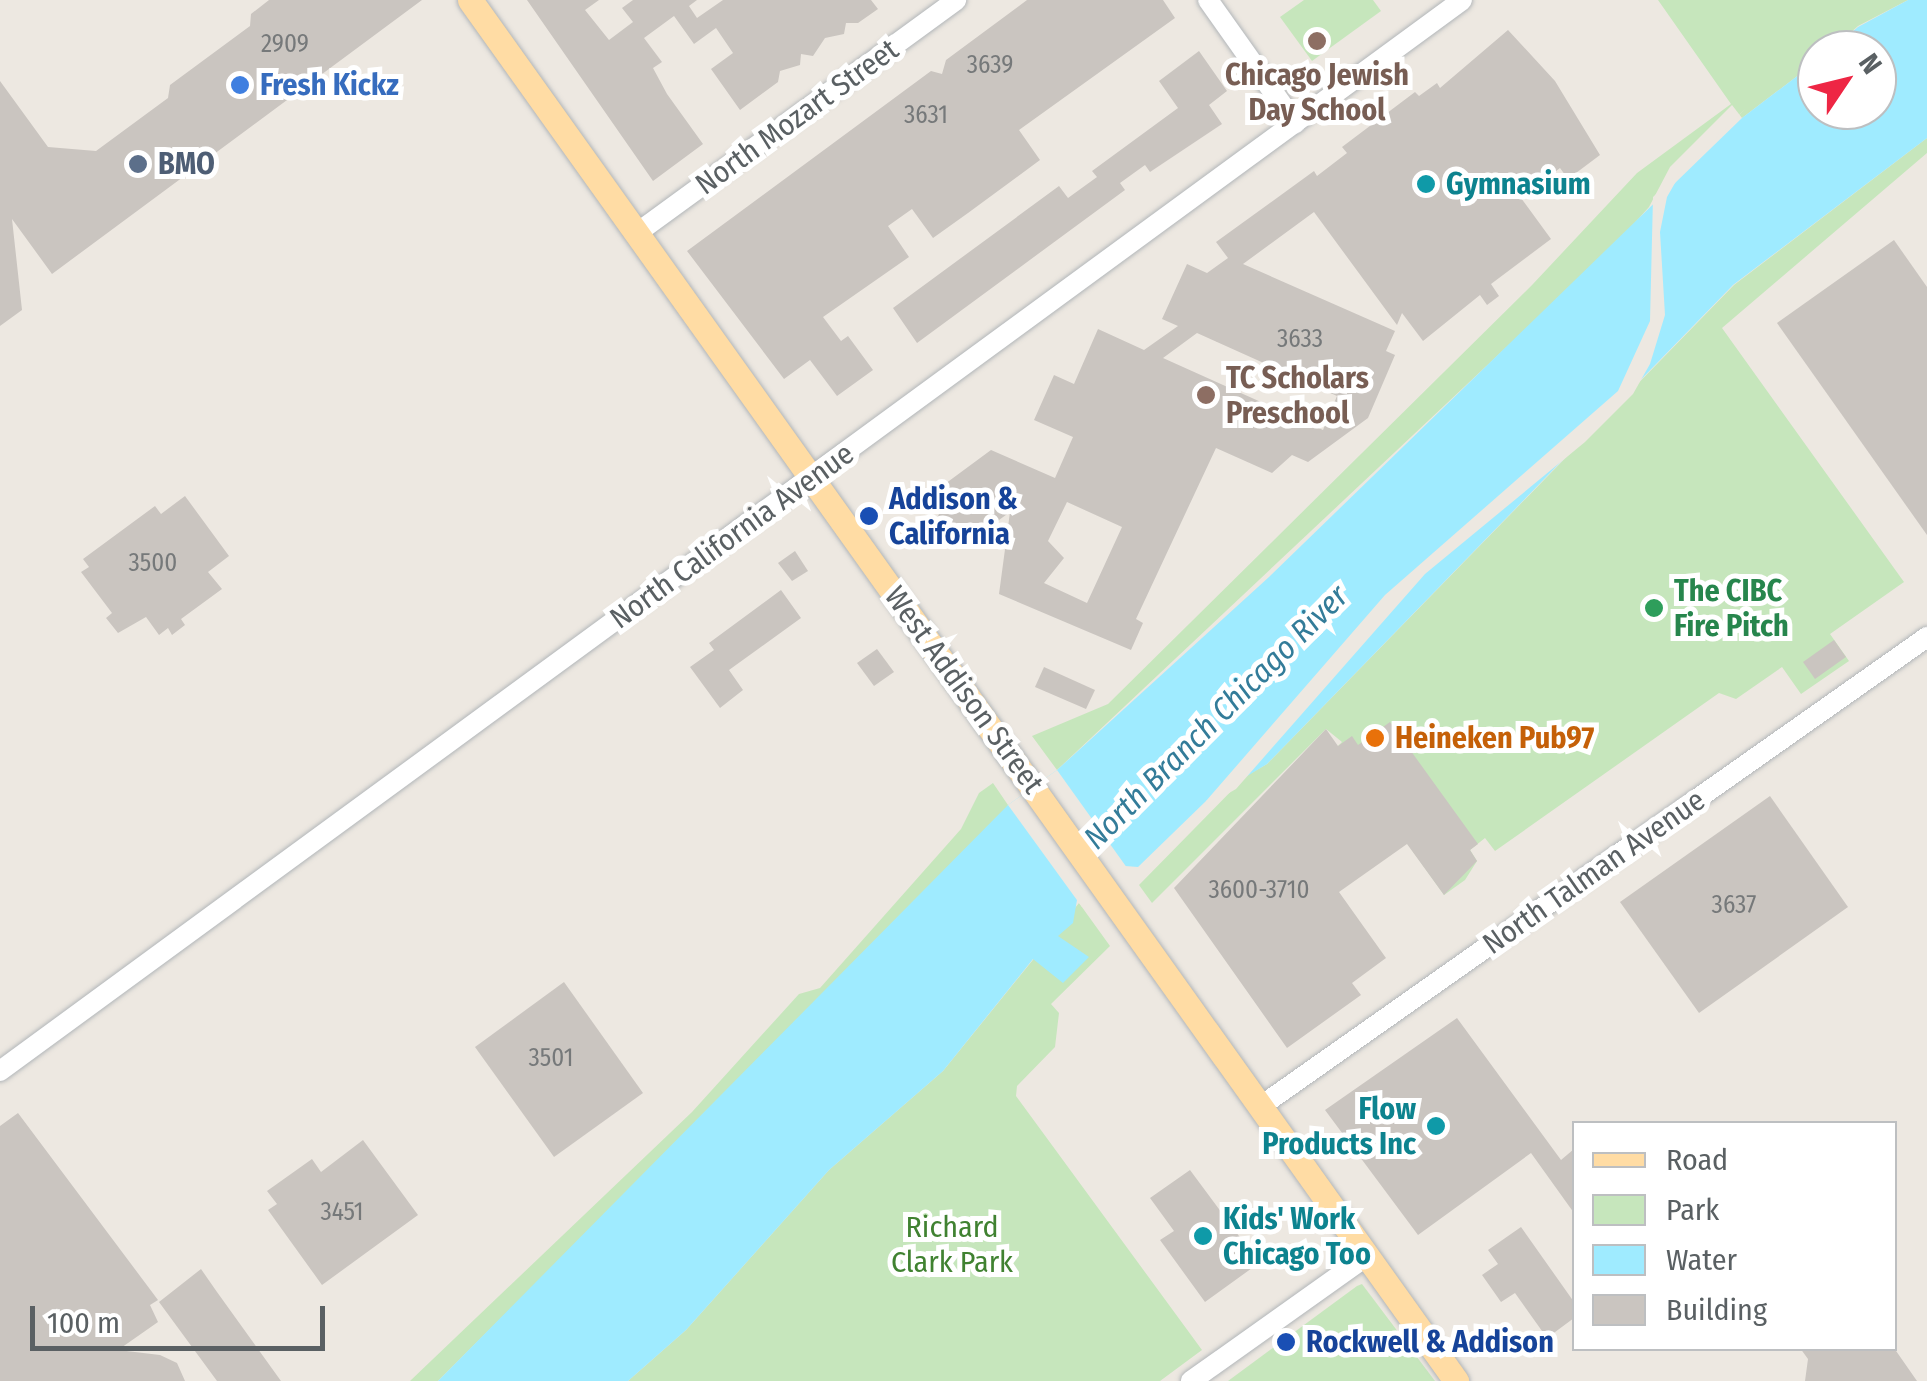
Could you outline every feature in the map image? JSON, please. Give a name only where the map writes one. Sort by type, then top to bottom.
[{"type":"main road","name":"West Addison Street","points":[[470,0],[1456,1381]]},
{"type":"street","name":"North Mozart Street","points":[[636,234],[956,0]]},
{"type":"street","points":[[1208,0],[1295,123]]},
{"type":"street","name":"North California Avenue","points":[[0,1071],[1462,0]]},
{"type":"street","name":"North Talman Avenue","points":[[1261,1106],[1927,637]]},
{"type":"street","points":[[1191,1381],[1367,1256]]},
{"type":"green space","points":[[1304,0],[1373,0],[1381,11],[1312,61],[1280,17]]},
{"type":"green space","points":[[1658,0],[1908,0],[1854,30],[1797,30],[1797,76],[1742,118],[1732,105],[1670,167],[1649,207],[1615,245],[1057,770],[1032,736],[1108,704],[1533,284],[1637,173],[1731,104]]},
{"type":"green space","name":"The CIBC Fire Pitch","points":[[1927,138],[1927,153],[1722,328],[1904,582],[1830,634],[1849,661],[1801,694],[1782,667],[1736,699],[1719,693],[1495,851],[1485,838],[1470,850],[1477,861],[1465,880],[1444,895],[1338,746],[1342,742],[1326,729],[1152,903],[1139,885],[1246,776],[1267,764],[1734,285]]},
{"type":"green space","points":[[993,783],[1008,805],[1004,815],[438,1381],[410,1381],[692,1112],[799,994],[820,988],[961,829],[979,793]]},
{"type":"green space","name":"Richard Clark Park","points":[[1079,903],[1110,946],[1051,1004],[1059,1013],[1055,1047],[1017,1086],[1016,1096],[1202,1350],[1160,1381],[628,1381],[686,1330],[829,1170],[943,1071]]},
{"type":"green space","points":[[1362,1284],[1435,1381],[1228,1381],[1357,1286]]},
{"type":"water","name":"North Branch Chicago River","points":[[1908,0],[1927,0],[1927,138],[1733,285],[1267,764],[1206,801],[1138,867],[1125,866],[1077,900],[1073,923],[1058,936],[1089,957],[1063,983],[1033,959],[943,1071],[829,1170],[686,1330],[628,1381],[438,1381],[1008,805],[1057,770],[1269,577],[1742,118],[1797,76],[1797,130],[1897,130],[1897,30],[1854,30]]},
{"type":"pier","points":[[1745,109],[1679,176],[1667,197],[1660,232],[1665,315],[1650,364],[1633,394],[1585,442],[1425,574],[1236,789],[1210,804],[1206,801],[1385,595],[1618,391],[1650,321],[1653,197]]},
{"type":"pier","points":[[1057,770],[1130,872],[1082,907],[1008,805]]},
{"type":"building","points":[[269,0],[422,0],[52,274],[12,219],[22,310],[0,326],[0,81],[48,147],[96,151],[168,98],[170,85],[250,26],[251,14]]},
{"type":"building","points":[[527,0],[599,0],[585,10],[609,40],[633,22],[622,8],[633,0],[697,0],[689,6],[697,18],[723,0],[871,0],[878,9],[858,23],[846,23],[844,34],[825,38],[813,56],[801,54],[800,65],[780,71],[778,82],[740,110],[711,69],[733,53],[716,28],[694,44],[674,16],[644,38],[662,62],[653,68],[667,94],[703,144],[653,181]]},
{"type":"building","points":[[1027,0],[1163,0],[1175,18],[1019,130],[1040,160],[968,213],[933,238],[912,209],[888,226],[909,257],[823,317],[841,341],[848,336],[873,370],[837,396],[810,360],[784,379],[687,251],[931,71],[942,74],[946,60]]},
{"type":"building","points":[[1508,30],[1555,81],[1600,155],[1568,179],[1560,168],[1521,198],[1551,239],[1491,284],[1499,296],[1487,305],[1480,295],[1423,341],[1402,313],[1397,325],[1314,212],[1243,264],[1395,331],[1386,351],[1395,355],[1368,418],[1308,462],[1292,455],[1272,473],[1216,448],[1136,619],[1143,623],[1131,650],[999,594],[1010,512],[966,544],[935,522],[941,510],[930,495],[991,450],[1055,478],[1073,437],[1034,420],[1054,375],[1074,384],[1098,329],[1144,350],[1178,326],[1162,319],[1187,264],[1207,273],[1228,258],[1216,242],[1314,171],[1317,176],[1347,153],[1342,147],[1415,92],[1419,96],[1437,83],[1440,88]],"holes":[[[1197,333],[1337,396],[1323,430],[1163,358]],[[1067,502],[1122,527],[1087,603],[1044,583],[1064,558],[1048,541]]]},
{"type":"building","points":[[1199,51],[1227,91],[1209,105],[1222,124],[1150,172],[1145,165],[1120,183],[1125,190],[917,343],[893,308],[1059,186],[1068,198],[1097,177],[1092,171],[1178,108],[1159,81]]},
{"type":"building","points":[[1894,240],[1927,287],[1927,535],[1777,323]]},
{"type":"building","points":[[185,496],[229,556],[208,572],[222,589],[181,619],[185,625],[172,635],[168,628],[159,635],[146,617],[118,633],[106,618],[112,613],[81,572],[89,567],[83,559],[155,506],[161,514]]},
{"type":"building","points":[[795,551],[808,571],[792,581],[778,563]]},
{"type":"building","points":[[781,590],[801,618],[729,670],[743,690],[720,708],[690,667],[714,650],[709,643]]},
{"type":"building","points":[[1834,640],[1846,657],[1815,679],[1803,662]]},
{"type":"building","points":[[877,649],[894,672],[874,686],[857,663]]},
{"type":"building","points":[[1044,667],[1095,690],[1086,709],[1035,687]]},
{"type":"building","points":[[1390,722],[1478,844],[1470,850],[1477,861],[1444,895],[1407,844],[1339,892],[1386,958],[1352,983],[1361,995],[1287,1048],[1174,888],[1326,729],[1338,746],[1352,736],[1358,745]]},
{"type":"building","points":[[1770,796],[1848,907],[1699,1013],[1620,902]]},
{"type":"building","points":[[564,982],[643,1093],[554,1157],[475,1047]]},
{"type":"building","name":"Flow Products Inc","points":[[1457,1018],[1561,1160],[1572,1151],[1572,1210],[1531,1153],[1418,1235],[1325,1110]]},
{"type":"building","points":[[18,1113],[158,1300],[150,1305],[158,1322],[118,1350],[160,1355],[177,1363],[185,1381],[0,1381],[0,1126]]},
{"type":"building","points":[[363,1140],[418,1215],[322,1285],[268,1210],[277,1204],[267,1191],[312,1159],[321,1172]]},
{"type":"building","name":"Kids' Work Chicago Too","points":[[1190,1170],[1259,1263],[1205,1302],[1160,1240],[1174,1231],[1150,1198]]},
{"type":"building","points":[[1521,1227],[1572,1299],[1572,1319],[1547,1338],[1515,1293],[1501,1302],[1482,1275],[1498,1264],[1488,1250]]},
{"type":"building","points":[[201,1269],[281,1381],[217,1381],[159,1302]]},
{"type":"building","points":[[1802,1351],[1896,1351],[1917,1381],[1805,1381],[1808,1359]]},
{"type":"place","name":"Chicago Jewish Day School","points":[[1317,41]]},
{"type":"place","name":"Fresh Kickz","points":[[240,85]]},
{"type":"place","name":"BMO","points":[[138,164]]},
{"type":"place","name":"Gymnasium","points":[[1426,184]]},
{"type":"place","name":"TC Scholars Preschool","points":[[1206,395]]},
{"type":"place","name":"Addison & California","points":[[869,516]]},
{"type":"place","name":"The CIBC Fire Pitch","points":[[1654,608]]},
{"type":"place","name":"Heineken Pub97","points":[[1375,738]]},
{"type":"place","name":"Flow Products Inc","points":[[1436,1126]]},
{"type":"place","name":"Kids' Work Chicago Too","points":[[1203,1236]]},
{"type":"place","name":"Rockwell & Addison","points":[[1286,1342]]}]
